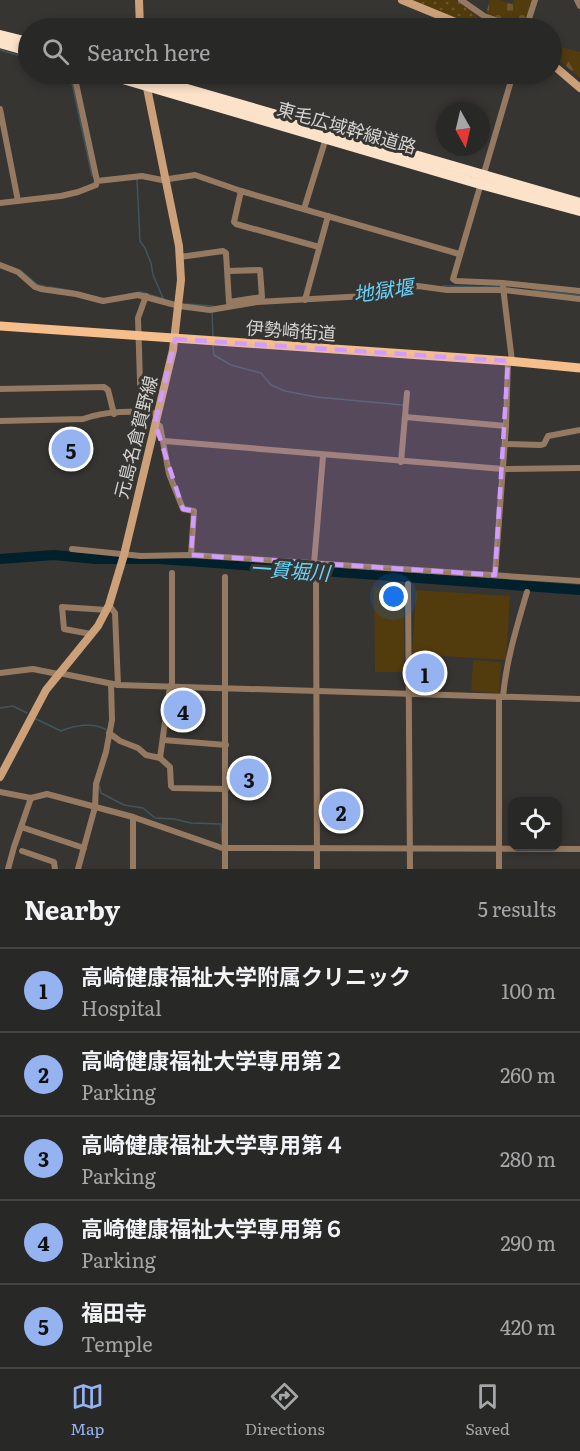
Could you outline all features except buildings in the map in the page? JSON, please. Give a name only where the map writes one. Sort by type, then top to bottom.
[{"type":"highway","points":[[0,35],[18,40]]},
{"type":"highway","points":[[0,43],[18,48]]},
{"type":"highway","name":"東毛広域幹線道路","points":[[164,84],[326,138],[482,180],[580,203]]},
{"type":"highway","name":"東毛広域幹線道路","points":[[166,84],[580,211]]},
{"type":"main road","points":[[139,0],[140,18]]},
{"type":"main road","points":[[402,0],[446,18]]},
{"type":"main road","points":[[562,73],[580,88]]},
{"type":"main road","name":"元島名倉賀野線","points":[[0,777],[39,701],[91,634],[108,607],[124,554],[175,339],[179,306],[180,257],[145,84]]},
{"type":"main road","name":"伊勢崎街道","points":[[0,326],[510,361],[580,368]]},
{"type":"street","points":[[461,0],[489,18]]},
{"type":"street","points":[[529,18],[535,0]]},
{"type":"street","points":[[577,0],[580,6]]},
{"type":"street","points":[[0,203],[78,192],[96,185],[76,84]]},
{"type":"street","points":[[510,84],[453,279],[503,286],[580,291]]},
{"type":"street","points":[[0,109],[18,201]]},
{"type":"street","points":[[303,209],[326,138]]},
{"type":"street","points":[[97,181],[142,176],[165,179],[195,175],[242,191],[459,254]]},
{"type":"street","points":[[242,191],[234,222],[236,224],[319,247]]},
{"type":"street","points":[[306,300],[328,216]]},
{"type":"street","points":[[180,257],[224,251],[228,271],[229,302],[237,303],[366,296],[418,286],[447,290],[503,286],[580,299]]},
{"type":"street","points":[[0,265],[18,272],[40,289],[76,294],[103,301],[138,295],[179,306],[210,310],[262,297],[260,270],[228,271]]},
{"type":"street","points":[[495,575],[510,361],[503,286]]},
{"type":"street","points":[[141,412],[138,336],[139,313],[146,296]]},
{"type":"street","points":[[0,389],[104,387],[108,390],[114,414]]},
{"type":"street","points":[[401,462],[407,393]]},
{"type":"street","points":[[0,421],[83,419],[94,415],[141,412],[158,414]]},
{"type":"street","points":[[405,417],[506,426]]},
{"type":"street","points":[[155,423],[160,426],[169,474],[183,510],[194,511],[191,555]]},
{"type":"street","points":[[505,444],[544,444],[548,436],[580,430]]},
{"type":"street","points":[[164,441],[503,470],[580,468]]},
{"type":"street","points":[[314,564],[323,456]]},
{"type":"street","points":[[72,549],[141,556],[191,555],[580,581]]},
{"type":"street","points":[[160,758],[171,686],[172,573]]},
{"type":"street","points":[[225,577],[225,869]]},
{"type":"street","points":[[316,583],[317,869]]},
{"type":"street","points":[[408,584],[410,869]]},
{"type":"street","points":[[499,869],[501,697],[514,634],[527,591]]},
{"type":"street","points":[[78,869],[94,807],[96,784],[106,752],[112,720],[115,614],[108,607],[62,607],[64,629],[91,634]]},
{"type":"street","points":[[0,673],[33,669],[114,685],[580,699]]},
{"type":"street","points":[[109,733],[120,741],[138,748],[146,755],[160,758],[171,769],[173,788],[226,789]]},
{"type":"street","points":[[163,740],[226,745]]},
{"type":"street","points":[[0,792],[31,798],[47,794],[133,818],[225,848],[580,849]]},
{"type":"street","points":[[8,869],[31,798]]},
{"type":"street","points":[[133,818],[133,869]]},
{"type":"street","points":[[21,827],[84,848]]},
{"type":"street","points":[[22,851],[54,862],[55,869]]},
{"type":"highlighted area","points":[[175,339],[508,361],[495,575],[191,555],[194,511],[183,509],[155,423]]},
{"type":"green space","points":[[410,0],[456,0],[479,18],[453,18]]},
{"type":"green space","points":[[490,0],[512,4],[514,0],[534,0],[526,18],[499,18],[486,13]]},
{"type":"green space","points":[[562,48],[580,52],[580,78],[562,63]]},
{"type":"green space","points":[[374,587],[404,588],[404,672],[375,672]]},
{"type":"green space","points":[[416,590],[510,596],[506,660],[412,654]]},
{"type":"green space","points":[[473,660],[501,662],[499,693],[471,691]]},
{"type":"waterway","points":[[0,50],[18,55]]},
{"type":"waterway","points":[[72,84],[92,176]]},
{"type":"waterway","points":[[137,179],[140,241],[145,248],[163,298]]},
{"type":"waterway","name":"地獄堰","points":[[21,271],[38,285],[44,286]]},
{"type":"waterway","name":"地獄堰","points":[[443,286],[499,287]]},
{"type":"waterway","name":"地獄堰","points":[[49,287],[74,291]]},
{"type":"waterway","name":"地獄堰","points":[[533,290],[580,295]]},
{"type":"waterway","name":"地獄堰","points":[[128,294],[141,292],[164,299]]},
{"type":"waterway","name":"地獄堰","points":[[187,304],[213,306]]},
{"type":"waterway","points":[[212,312],[213,337]]},
{"type":"waterway","points":[[213,345],[214,355],[231,365],[261,373],[271,385],[285,391],[316,397],[403,405]]},
{"type":"waterway","name":"一貫堀川","points":[[0,559],[54,555],[96,559],[160,559],[580,590]]},
{"type":"waterway","points":[[0,708],[13,706],[27,713]]},
{"type":"waterway","points":[[36,719],[61,731],[84,725],[107,730]]},
{"type":"waterway","points":[[99,785],[101,793],[124,805],[143,808],[155,818],[221,824],[222,843]]},
{"type":"place","name":"福田寺","points":[[71,449]]},
{"type":"place","name":"高崎健康福祉大学附属クリニック","points":[[425,673]]},
{"type":"place","name":"高崎健康福祉大学専用第６","points":[[183,710]]},
{"type":"place","name":"高崎健康福祉大学専用第４","points":[[249,778]]},
{"type":"place","name":"高崎健康福祉大学専用第２","points":[[341,811]]}]
